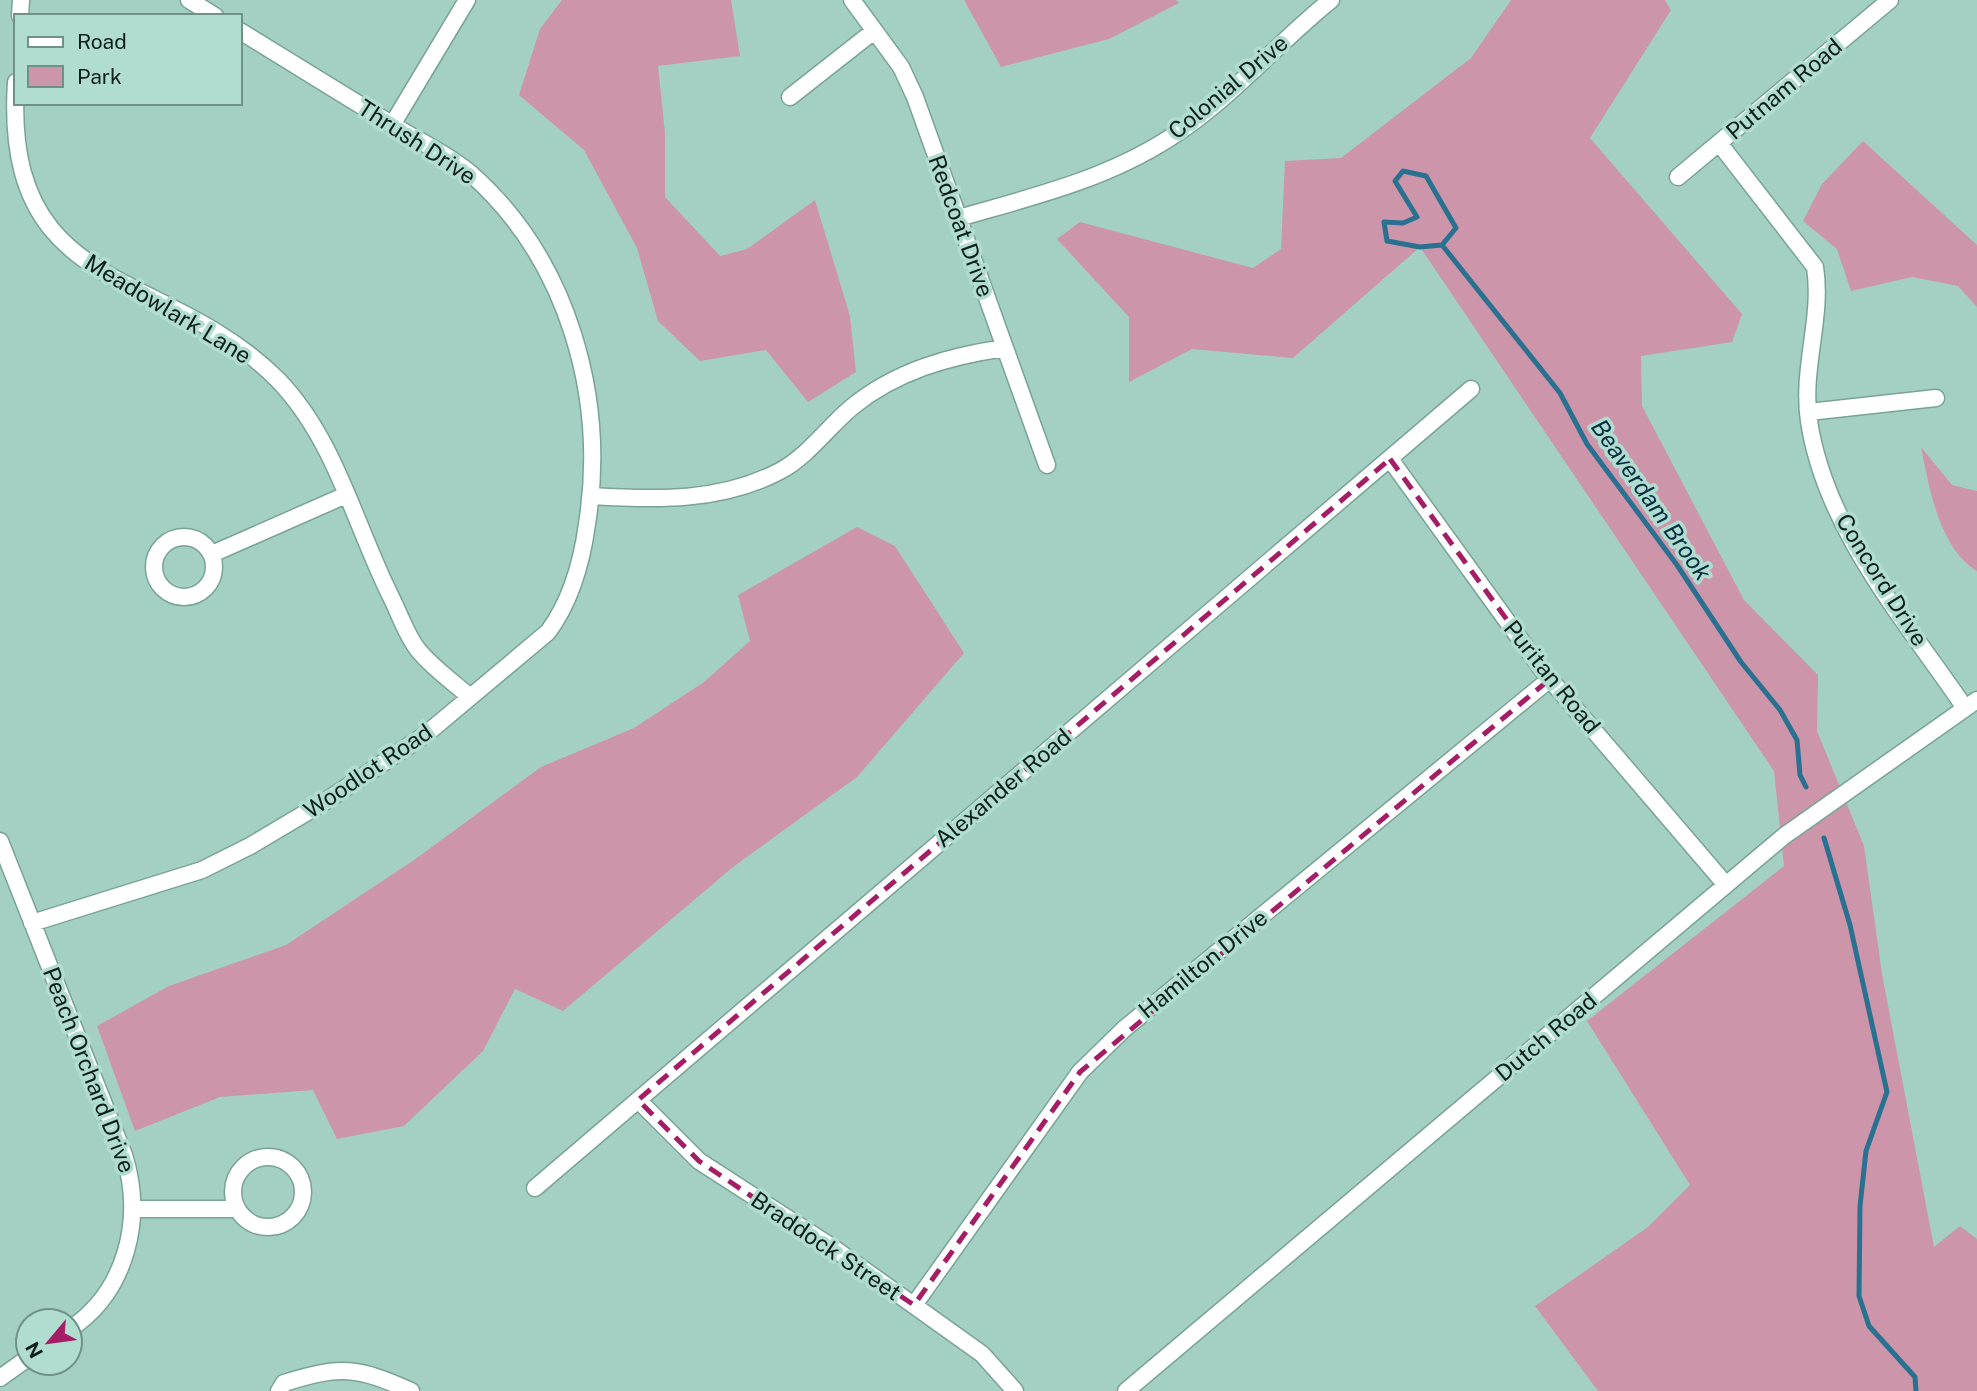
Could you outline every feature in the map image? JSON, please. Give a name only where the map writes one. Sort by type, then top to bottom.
[{"type":"street","points":[[189,0],[212,14]]},
{"type":"street","points":[[393,125],[467,0]]},
{"type":"street","name":"Redcoat Drive","points":[[852,0],[901,67],[915,97],[1047,466]]},
{"type":"street","name":"Colonial Drive","points":[[959,218],[1089,179],[1136,158],[1202,114],[1331,0]]},
{"type":"street","name":"Putnam Road","points":[[1678,177],[1890,0]]},
{"type":"street","points":[[790,97],[874,31]]},
{"type":"street","name":"Thrush Drive","points":[[242,32],[468,171],[521,231],[543,265],[571,326],[586,378],[593,445],[592,496]]},
{"type":"street","name":"Meadowlark Lane","points":[[14,105],[17,154],[27,189],[45,220],[69,248],[98,270],[219,334],[266,369],[299,405],[321,437],[374,562],[418,650],[470,697]]},
{"type":"street","name":"Concord Drive","points":[[1719,143],[1815,267],[1818,291],[1806,382],[1808,412],[1818,459],[1840,515],[1864,559],[1971,704]]},
{"type":"street","points":[[592,496],[662,501],[751,484],[783,469],[853,407],[883,386],[955,355],[1005,348]]},
{"type":"street","name":"Alexander Road","points":[[535,1188],[1471,388]]},
{"type":"street","points":[[1808,412],[1936,398]]},
{"type":"street","name":"Puritan Road","points":[[1390,459],[1550,678],[1726,885]]},
{"type":"street","points":[[212,554],[346,495]]},
{"type":"street","name":"Woodlot Road","points":[[32,923],[202,870],[329,799],[425,735],[548,632],[560,616],[585,539],[592,496]]},
{"type":"street","name":"Hamilton Drive","points":[[914,1306],[1080,1072],[1124,1030],[1550,678]]},
{"type":"street","name":"Dutch Road","points":[[1126,1391],[1784,836],[1971,704]]},
{"type":"street","name":"Peach Orchard Drive","points":[[0,841],[124,1155],[132,1185],[133,1209],[128,1247],[116,1276],[99,1303],[84,1316]]},
{"type":"street","name":"Braddock Street","points":[[638,1100],[699,1161],[832,1247],[982,1354],[1015,1391]]},
{"type":"street","points":[[133,1209],[237,1209],[253,1224],[274,1226],[293,1216],[302,1196],[298,1175],[291,1167],[272,1157],[250,1162],[234,1181],[237,1209]]},
{"type":"street","points":[[279,1391],[284,1383],[324,1371],[369,1372],[411,1391]]},
{"type":"highlighted area","points":[[1390,459],[1550,679],[1080,1072],[914,1305],[699,1161],[638,1100]]},
{"type":"green space","points":[[562,0],[731,0],[740,56],[658,66],[665,133],[665,197],[720,256],[747,249],[815,200],[850,316],[856,372],[808,402],[766,350],[700,361],[658,321],[637,248],[584,150],[519,95],[540,29]]},
{"type":"green space","points":[[964,0],[1176,0],[1179,3],[1109,39],[1001,67]]},
{"type":"green space","points":[[1511,0],[1665,0],[1671,10],[1590,138],[1742,314],[1732,342],[1641,356],[1642,406],[1744,600],[1818,675],[1817,731],[1864,846],[1882,974],[1934,1247],[1960,1226],[1977,1239],[1977,1391],[1598,1391],[1535,1306],[1648,1227],[1690,1185],[1587,1021],[1784,866],[1774,771],[1420,247],[1293,358],[1192,349],[1129,382],[1129,317],[1057,239],[1080,222],[1253,268],[1281,249],[1285,161],[1341,158],[1471,58]]},
{"type":"green space","points":[[1863,141],[1977,245],[1977,307],[1958,286],[1912,277],[1851,291],[1837,249],[1803,221],[1822,184]]},
{"type":"green space","points":[[1921,447],[1952,485],[1977,491],[1977,571],[1953,548],[1945,532],[1932,498]]},
{"type":"green space","points":[[857,527],[895,546],[964,653],[857,777],[733,867],[563,1011],[515,989],[483,1051],[404,1126],[337,1139],[313,1090],[220,1097],[135,1131],[97,1026],[169,986],[286,945],[414,860],[541,767],[634,728],[704,682],[750,641],[738,595]]},
{"type":"waterway","points":[[1403,171],[1426,176],[1456,228],[1442,245],[1420,247],[1387,241],[1384,222],[1403,223],[1417,217],[1395,181],[1403,171]]},
{"type":"waterway","name":"Beaverdam Brook","points":[[1442,245],[1560,393],[1587,444],[1677,565],[1741,662],[1780,710],[1797,740],[1800,775],[1806,787]]},
{"type":"waterway","name":"Beaverdam Brook","points":[[1824,838],[1850,925],[1887,1092],[1866,1151],[1860,1206],[1859,1296],[1869,1326],[1915,1377],[1916,1391]]}]
